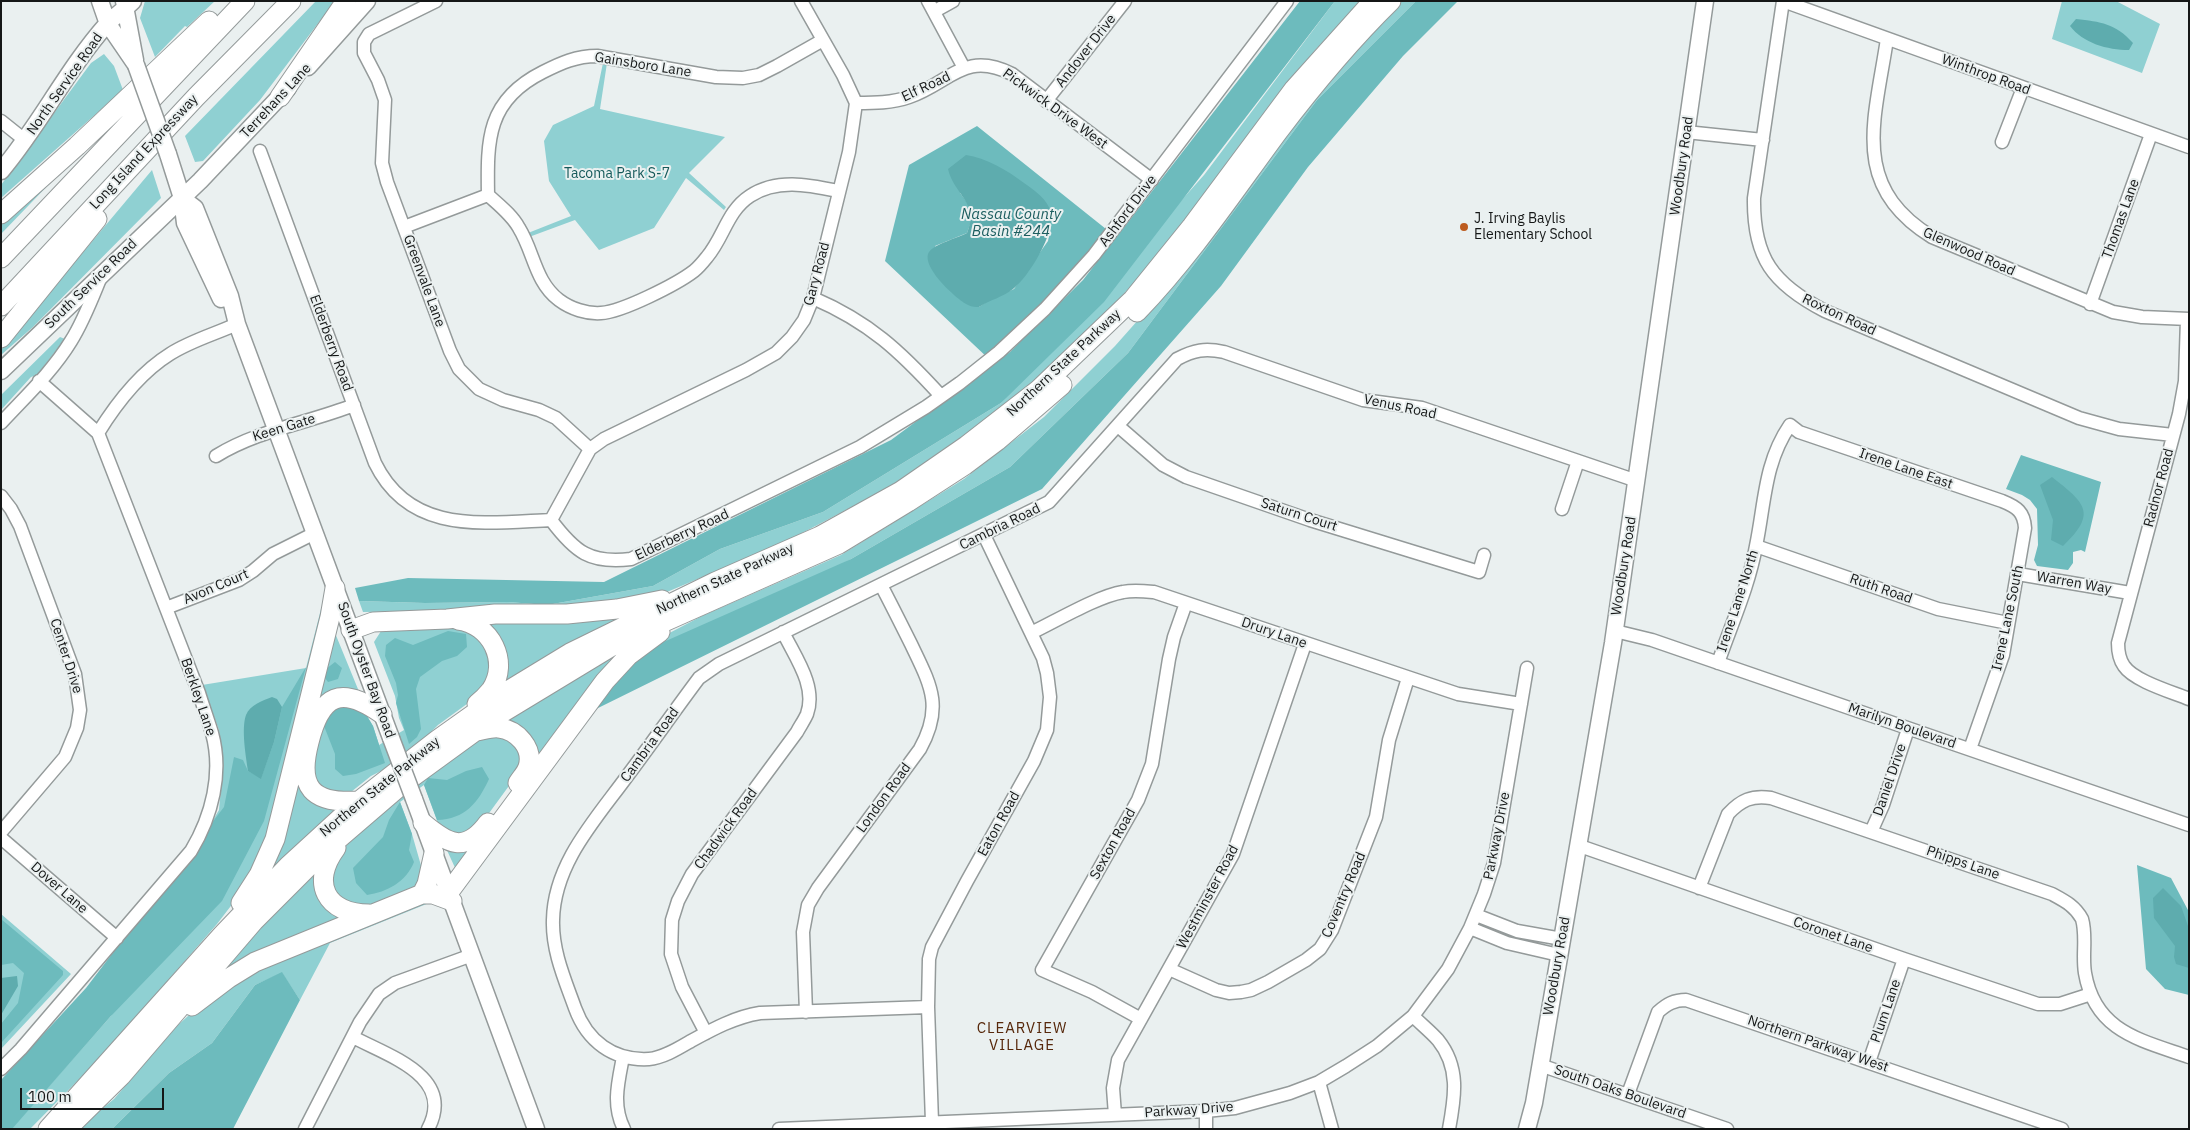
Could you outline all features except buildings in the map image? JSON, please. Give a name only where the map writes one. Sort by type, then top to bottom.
[{"type":"highway","points":[[1,214],[77,146],[209,21],[240,1]]},
{"type":"highway","points":[[1,258],[245,1]]},
{"type":"highway","name":"Long Island Expressway","points":[[1,306],[131,166],[291,1]]},
{"type":"highway","points":[[280,97],[346,1]]},
{"type":"highway","name":"Northern State Parkway","points":[[67,1129],[121,1076],[254,921],[322,853],[400,786],[475,731],[531,694],[619,642],[901,491],[966,446],[1038,390],[1094,338],[1138,292],[1192,226],[1294,89],[1373,1]]},
{"type":"highway","name":"Northern State Parkway","points":[[48,1129],[222,935],[288,866],[359,801],[437,740],[496,698],[570,653],[838,544],[935,486],[1026,418],[1102,348],[1158,290],[1197,243],[1278,132],[1314,87],[1349,45],[1391,1]]},
{"type":"highway","points":[[1,338],[113,199],[131,166]]},
{"type":"highway","points":[[222,935],[259,875],[275,839],[329,621],[335,588]]},
{"type":"highway","points":[[351,630],[373,622],[447,619],[495,614],[567,614],[617,609],[667,599],[704,597]]},
{"type":"highway","points":[[167,1024],[229,978],[255,962],[422,894],[450,896],[586,705],[618,666],[704,597]]},
{"type":"highway","points":[[437,740],[491,690],[499,665],[494,644],[487,634],[467,621],[447,619]]},
{"type":"highway","points":[[359,801],[328,800],[311,789],[307,782],[304,768],[313,727],[316,718],[324,706],[341,698],[353,698],[370,705],[382,714]]},
{"type":"highway","points":[[423,823],[455,843],[470,841],[480,834],[522,778],[528,767],[529,758],[524,744],[517,735],[499,728],[475,731]]},
{"type":"highway","points":[[348,831],[327,862],[323,874],[324,890],[334,904],[347,912],[372,914]]},
{"type":"highway","points":[[422,894],[427,884],[434,853]]},
{"type":"main road","name":"South Oyster Bay Road","points":[[100,1],[108,24],[136,65]]},
{"type":"main road","name":"Terrehans Lane","points":[[182,198],[280,97],[367,1]]},
{"type":"main road","name":"Woodbury Road","points":[[1527,1129],[1534,1103],[1638,481],[1705,1]]},
{"type":"main road","name":"South Oyster Bay Road","points":[[128,3],[136,65],[182,198],[185,223],[220,299],[237,324],[536,1129]]},
{"type":"main road","name":"North Service Road","points":[[1,171],[26,140],[68,77],[108,24],[128,3]]},
{"type":"main road","name":"South Service Road","points":[[1,371],[182,198]]},
{"type":"street","name":"Greenvale Lane","points":[[436,1],[370,34],[364,42],[364,52],[378,80],[385,100],[382,163],[450,350],[464,376],[488,394],[539,410],[556,418],[590,449]]},
{"type":"street","points":[[801,1],[843,75],[856,103]]},
{"type":"street","points":[[954,1],[932,6],[964,68]]},
{"type":"street","name":"Andover Drive","points":[[1046,101],[1124,1]]},
{"type":"street","name":"Ashford Drive","points":[[941,396],[999,352],[1045,310],[1094,255],[1287,1]]},
{"type":"street","name":"Winthrop Road","points":[[1783,1],[2189,147]]},
{"type":"street","name":"Roxton Road","points":[[1783,1],[1754,198],[1756,236],[1769,266],[1782,283],[1798,297],[1825,311],[2079,418],[2119,428],[2173,435]]},
{"type":"street","name":"Glenwood Road","points":[[1887,39],[1873,146],[1878,176],[1883,189],[1895,207],[1911,224],[1932,237],[2090,304],[2124,315],[2188,319]]},
{"type":"street","name":"Gainsboro Lane","points":[[488,195],[487,164],[491,134],[494,120],[502,104],[513,90],[524,81],[566,60],[584,56],[597,56],[716,77],[743,78],[760,75],[823,40]]},
{"type":"street","name":"Pickwick Drive West","points":[[964,68],[985,65],[1003,70],[1152,180]]},
{"type":"street","name":"Elf Road","points":[[856,103],[888,102],[911,97],[964,68]]},
{"type":"street","points":[[2002,142],[2023,88]]},
{"type":"street","name":"Gary Road","points":[[551,520],[590,449],[604,439],[746,370],[776,353],[792,337],[804,320],[813,298],[848,152],[856,103]]},
{"type":"street","points":[[1,120],[26,140]]},
{"type":"street","points":[[1686,132],[1763,140]]},
{"type":"street","name":"Thomas Lane","points":[[2090,304],[2151,134]]},
{"type":"street","name":"Elderberry Road","points":[[260,151],[380,474],[394,493],[413,508],[432,516],[454,522],[551,520],[567,541],[590,557],[613,561],[631,560],[860,447],[898,426],[941,396]]},
{"type":"street","points":[[404,227],[488,195],[519,227],[538,274],[548,291],[559,301],[574,309],[603,313],[620,309],[677,282],[695,270],[709,255],[731,213],[751,195],[766,188],[790,183],[838,191]]},
{"type":"street","points":[[1,423],[39,381],[70,341],[88,310],[101,274]]},
{"type":"street","points":[[813,298],[835,308],[874,331],[906,358],[941,396]]},
{"type":"street","name":"Radnor Road","points":[[2188,319],[2185,381],[2173,435],[2130,593],[2118,643],[2118,654],[2124,666],[2134,674],[2189,699]]},
{"type":"street","points":[[98,433],[109,415],[157,363],[182,347],[237,324]]},
{"type":"street","name":"Venus Road","points":[[1191,352],[1207,348],[1224,352],[1363,400],[1422,408],[1638,481]]},
{"type":"street","name":"Cambria Road","points":[[928,1007],[760,1013],[745,1016],[655,1058],[623,1057],[604,1049],[584,1029],[560,968],[554,944],[553,921],[555,896],[560,878],[577,844],[699,678],[719,664],[1049,502],[1177,359],[1191,352]]},
{"type":"street","name":"Berkley Lane","points":[[1,1069],[191,851],[206,821],[215,787],[217,762],[213,735],[98,433],[39,381]]},
{"type":"street","name":"Keen Gate","points":[[216,456],[250,438],[354,404]]},
{"type":"street","name":"Irene Lane East","points":[[1790,425],[1800,432],[2017,507],[2022,513]]},
{"type":"street","name":"Irene Lane North","points":[[1718,663],[1756,546],[1766,481],[1781,439],[1790,425]]},
{"type":"street","name":"Saturn Court","points":[[1118,426],[1163,465],[1186,477],[1310,520],[1478,572],[1484,556]]},
{"type":"street","points":[[1562,509],[1578,461]]},
{"type":"street","name":"Center Drive","points":[[1,496],[20,526],[75,674],[80,704],[77,728],[65,757],[1,832]]},
{"type":"street","name":"Irene Lane South","points":[[1970,749],[2003,655],[2025,528],[2022,513]]},
{"type":"street","name":"Avon Court","points":[[166,608],[239,580],[273,554],[315,533]]},
{"type":"street","name":"Eaton Road","points":[[932,1122],[927,969],[932,947],[1034,761],[1047,730],[1050,697],[1047,673],[1031,633],[984,535]]},
{"type":"street","name":"Ruth Road","points":[[1756,546],[1938,609],[2008,623]]},
{"type":"street","name":"Warren Way","points":[[2018,574],[2130,593]]},
{"type":"street","name":"London Road","points":[[806,1012],[803,932],[808,905],[818,888],[920,749],[928,735],[932,720],[933,700],[930,682],[882,585]]},
{"type":"street","name":"Drury Lane","points":[[1031,633],[1107,597],[1122,592],[1139,590],[1154,592],[1458,694],[1521,704]]},
{"type":"street","name":"Sexton Road","points":[[1141,1019],[1092,992],[1042,970],[1138,800],[1152,764],[1168,659],[1186,603]]},
{"type":"street","name":"Marilyn Boulevard","points":[[1614,631],[1652,640],[2189,825]]},
{"type":"street","name":"Chadwick Road","points":[[706,1033],[682,988],[675,968],[670,943],[672,920],[678,900],[692,874],[797,732],[806,714],[810,700],[807,683],[783,632]]},
{"type":"street","name":"Westminster Road","points":[[1115,1114],[1113,1088],[1118,1060],[1233,854],[1305,644]]},
{"type":"street","name":"Parkway Drive","points":[[779,1129],[1206,1111],[1261,1102],[1319,1082],[1376,1046],[1413,1016],[1448,970],[1470,928],[1494,863],[1527,668]]},
{"type":"street","name":"Coventry Road","points":[[1169,969],[1216,990],[1241,992],[1251,990],[1268,982],[1306,960],[1320,949],[1332,930],[1376,817],[1389,740],[1408,678]]},
{"type":"street","name":"Daniel Drive","points":[[1871,832],[1883,805],[1908,729]]},
{"type":"street","name":"Phipps Lane","points":[[1700,888],[1728,814],[1737,804],[1751,797],[1759,796],[1771,798],[2052,894],[2068,902],[2078,911],[2084,926],[2085,972],[2090,994],[2106,1019],[2117,1029],[2130,1036],[2189,1057]]},
{"type":"street","name":"Dover Lane","points":[[1,838],[117,938]]},
{"type":"street","name":"Coronet Lane","points":[[1577,845],[2038,1004],[2060,1004],[2090,994]]},
{"type":"street","points":[[1476,915],[1560,947]]},
{"type":"street","points":[[1470,928],[1507,943],[1560,947]]},
{"type":"street","points":[[305,1129],[370,1004],[388,988],[407,978],[472,954]]},
{"type":"street","name":"Plum Lane","points":[[1869,1062],[1904,959]]},
{"type":"street","name":"Northern Parkway West","points":[[1628,1094],[1658,1012],[1666,1004],[1678,1000],[1698,1003],[2062,1129]]},
{"type":"street","points":[[1413,1016],[1438,1040],[1452,1065],[1455,1096],[1449,1129]]},
{"type":"street","points":[[353,1037],[412,1068],[427,1081],[435,1102],[434,1114],[428,1129]]},
{"type":"street","points":[[623,1057],[616,1104],[618,1116],[624,1129]]},
{"type":"street","name":"South Oaks Boulevard","points":[[1540,1065],[1728,1129]]},
{"type":"street","points":[[1319,1082],[1332,1129]]},
{"type":"street","points":[[1206,1111],[1206,1129]]},
{"type":"green space","points":[[145,1],[215,1],[187,27],[185,26],[155,57],[140,18]]},
{"type":"green space","points":[[316,1],[335,1],[260,100],[203,161],[195,162],[185,136]]},
{"type":"green space","points":[[1335,1],[1362,1],[1316,49],[1178,234],[1072,351],[1005,408],[890,487],[783,543],[667,592],[614,604],[559,610],[363,612],[359,601],[425,603],[508,602],[547,605],[653,586],[720,549],[823,512],[1001,403],[1204,175]]},
{"type":"green space","points":[[1401,1],[1416,1],[1317,100],[1128,353],[1010,467],[851,559],[606,692],[587,709],[656,640],[702,616],[841,555],[964,479],[1044,417],[1115,346],[1178,275],[1290,125],[1378,22]]},
{"type":"green space","points":[[2062,1],[2116,1],[2160,24],[2142,73],[2052,39]]},
{"type":"green space","points":[[104,54],[114,66],[123,90],[1,198],[1,185],[91,63]]},
{"type":"green space","name":"Tacoma Park S-7","points":[[603,63],[607,63],[600,109],[725,137],[689,173],[726,207],[724,210],[686,178],[654,228],[599,250],[575,220],[529,237],[528,233],[571,216],[549,181],[544,141],[553,125],[594,106]]},
{"type":"green space","points":[[83,149],[1,234],[1,218]]},
{"type":"green space","points":[[152,170],[161,198],[33,327],[1,355],[1,350]]},
{"type":"green space","points":[[60,337],[65,339],[37,375],[31,377],[1,410],[1,395]]},
{"type":"green space","points":[[321,609],[324,614],[271,832],[250,881],[217,924],[103,1055],[30,1129],[11,1129],[111,1016],[193,854],[219,810],[223,766],[219,730],[202,685],[306,668]]},
{"type":"green space","points":[[630,614],[504,684],[484,619]]},
{"type":"green space","points":[[475,627],[495,661],[482,693],[438,725],[414,749],[389,767],[371,776],[351,792],[329,794],[310,778],[319,717],[364,711],[373,726],[379,745],[404,730],[399,718],[395,696],[374,642],[383,628]]},
{"type":"green space","points":[[335,633],[360,694],[310,714]]},
{"type":"green space","points":[[629,647],[528,774],[505,717]]},
{"type":"green space","points":[[496,733],[519,745],[522,768],[476,831],[465,837],[439,826],[424,785],[400,802],[422,869],[422,879],[415,889],[365,908],[337,902],[328,867],[334,857],[360,833],[377,812],[485,736]]},
{"type":"green space","points":[[297,762],[334,811],[268,874]]},
{"type":"green space","points":[[475,842],[457,872],[445,846]]},
{"type":"green space","points":[[316,867],[318,878],[359,916],[215,981],[229,959]]},
{"type":"green space","points":[[429,897],[434,901],[330,943],[300,1000],[282,973],[255,985],[212,1043],[169,1073],[112,1129],[77,1129],[114,1099],[178,1025],[208,998],[239,975]]},
{"type":"green space","points":[[1,914],[71,974],[1,1049]]},
{"type":"shaded area","points":[[1300,1],[1335,1],[1104,302],[1001,403],[823,512],[720,549],[653,586],[547,605],[508,602],[425,603],[359,601],[355,588],[408,578],[604,582],[891,440],[1010,352],[1083,280]]},
{"type":"shaded area","points":[[1416,1],[1458,1],[1403,56],[1308,167],[1221,286],[1042,489],[594,710],[606,692],[650,648],[851,559],[1010,467],[1128,353],[1317,100]]},
{"type":"shaded area","points":[[977,126],[1111,233],[990,360],[885,261],[909,165]],"holes":[[[960,193],[1051,225],[1048,241],[1014,289],[989,300],[979,307],[935,246],[967,233],[971,221],[971,212],[970,207]]]},
{"type":"shaded area","points":[[2021,455],[2101,482],[2085,552],[2081,550],[2073,552],[2073,563],[2068,570],[2037,566],[2034,560],[2038,545],[2037,509],[2030,500],[2006,489]]},
{"type":"shaded area","points":[[448,631],[466,634],[467,647],[457,656],[442,661],[420,677],[416,689],[421,729],[417,737],[409,744],[396,703],[398,695],[396,683],[385,656],[386,645],[395,638],[413,645]]},
{"type":"shaded area","points":[[335,662],[342,668],[338,679],[328,682],[325,678],[326,669]]},
{"type":"shaded area","points":[[306,667],[264,821],[222,901],[111,1016],[12,1129],[1,1129],[1,1080],[86,988],[224,807],[234,757],[243,760],[248,771],[261,778],[274,742],[282,707]]},
{"type":"shaded area","points":[[338,702],[364,711],[373,726],[385,763],[356,774],[343,776],[335,769],[335,754],[324,726],[326,714]]},
{"type":"shaded area","points":[[482,767],[489,779],[475,802],[463,813],[455,817],[437,820],[424,785],[428,778],[447,780],[466,771]]},
{"type":"shaded area","points":[[400,802],[412,834],[409,850],[414,862],[411,869],[395,885],[389,889],[367,895],[356,883],[353,868],[383,837],[389,820]]},
{"type":"shaded area","points":[[2137,865],[2171,878],[2189,912],[2189,995],[2165,989],[2146,969]]},
{"type":"shaded area","points":[[1,919],[63,971],[63,975],[1,1043],[1,1024],[18,1003],[24,973],[13,963],[1,965]]},
{"type":"shaded area","points":[[282,972],[300,1000],[233,1129],[112,1129],[169,1073],[212,1043],[255,985]]},
{"type":"water","points":[[2076,19],[2093,21],[2114,27],[2133,43],[2129,50],[2112,49],[2096,44],[2082,37],[2070,26]]},
{"type":"water","name":"Nassau County Basin #244","points":[[966,155],[989,162],[1017,178],[1040,195],[1047,203],[1051,213],[1049,231],[1045,242],[1040,254],[1026,275],[1009,292],[979,307],[968,305],[948,289],[934,273],[928,258],[929,252],[936,246],[967,233],[970,223],[968,206],[955,186],[948,169]]},
{"type":"water","points":[[2052,477],[2073,494],[2083,509],[2084,517],[2081,525],[2063,546],[2051,540],[2053,520],[2040,485]]},
{"type":"water","points":[[272,697],[277,699],[282,707],[274,742],[261,779],[248,771],[244,728],[246,715],[250,709]]},
{"type":"water","points":[[2163,888],[2181,906],[2189,929],[2189,968],[2176,964],[2174,957],[2175,946],[2154,918],[2153,898]]},
{"type":"water","points":[[17,976],[18,986],[1,1015],[1,978]]},
{"type":"place","name":"J. Irving Baylis Elementary School","points":[[1464,227]]},
{"type":"district","name":"CLEARVIEW VILLAGE","points":[[1022,1038]]}]
